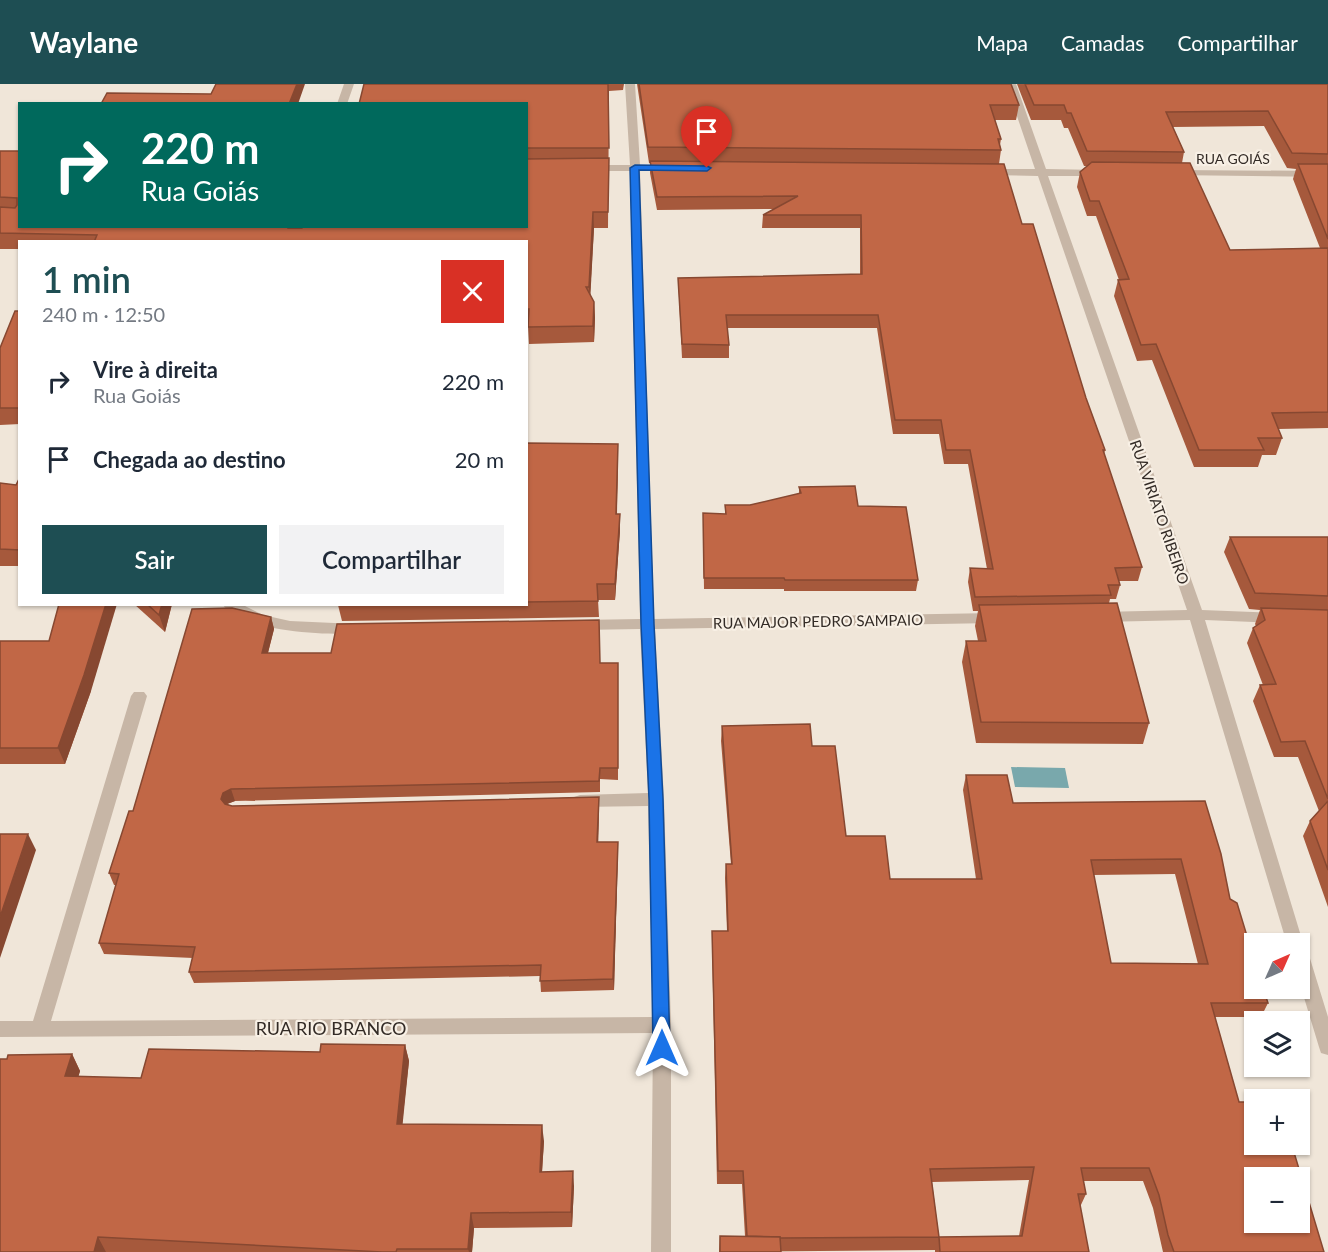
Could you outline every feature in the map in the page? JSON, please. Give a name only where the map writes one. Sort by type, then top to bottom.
[{"type":"street","points":[[343,102],[349,84]]},
{"type":"street","points":[[630,84],[635,168],[647,624],[656,799],[662,1025],[661,1252]]},
{"type":"street","name":"RUA VIRIATO RIBEIRO","points":[[1011,84],[1196,615],[1293,933]]},
{"type":"street","points":[[581,168],[683,168]]},
{"type":"street","points":[[970,171],[1114,173]]},
{"type":"street","name":"RUA GOIÁS","points":[[1161,173],[1328,174]]},
{"type":"street","points":[[232,606],[243,614],[308,630],[367,628]]},
{"type":"street","points":[[1089,617],[1196,615],[1295,618]]},
{"type":"street","name":"RUA MAJOR PEDRO SAMPAIO","points":[[566,625],[1005,618]]},
{"type":"street","points":[[39,1030],[139,696]]},
{"type":"street","points":[[562,801],[656,799]]},
{"type":"street","points":[[1310,988],[1328,1047]]},
{"type":"street","name":"RUA RIO BRANCO","points":[[0,1029],[662,1025]]},
{"type":"water","points":[[1011,767],[1065,768],[1069,788],[1015,787]]},
{"type":"building","points":[[216,84],[297,84],[290,102],[102,102],[107,93],[211,94]]},
{"type":"building","points":[[364,84],[608,84],[609,148],[528,148],[528,102],[360,102]]},
{"type":"building","points":[[639,84],[1011,84],[1019,105],[990,105],[1001,139],[998,139],[1001,150],[648,147]]},
{"type":"building","points":[[1025,84],[1328,84],[1328,154],[1292,153],[1268,111],[1166,112],[1184,152],[1087,151],[1071,113],[1067,113],[1064,105],[1034,105]]},
{"type":"building","points":[[0,151],[18,151],[18,228],[528,228],[528,159],[609,158],[608,212],[593,212],[589,287],[586,287],[594,302],[593,326],[528,327],[528,240],[95,240],[97,235],[0,233],[0,207],[15,208],[17,198],[0,197]]},
{"type":"building","points":[[650,161],[1004,164],[1022,224],[1033,224],[1086,398],[1142,567],[1115,568],[1120,585],[1108,585],[1111,595],[975,597],[970,568],[993,569],[970,450],[946,450],[941,420],[895,420],[878,315],[726,315],[729,345],[682,344],[678,278],[862,274],[861,215],[763,215],[798,196],[657,197]]},
{"type":"building","points":[[1092,162],[1190,163],[1230,250],[1328,248],[1328,412],[1272,413],[1282,438],[1258,438],[1264,450],[1199,450],[1156,344],[1141,345],[1118,280],[1129,279],[1099,201],[1090,201],[1080,172]]},
{"type":"building","points":[[1298,164],[1328,164],[1328,239]]},
{"type":"building","points":[[15,311],[18,311],[18,408],[0,408],[0,348]]},
{"type":"building","points":[[528,443],[618,444],[616,514],[620,514],[615,584],[597,584],[598,601],[528,602]]},
{"type":"building","points":[[18,481],[18,550],[0,549],[0,483],[16,485]]},
{"type":"building","points":[[855,486],[858,506],[906,507],[918,580],[704,578],[703,513],[726,514],[725,505],[750,505],[801,493],[799,487]]},
{"type":"building","points":[[1230,537],[1328,537],[1328,596],[1255,593]]},
{"type":"building","points":[[1117,603],[1149,723],[981,722],[966,641],[986,641],[979,605]]},
{"type":"building","points":[[58,606],[105,606],[58,748],[0,748],[0,641],[49,641]]},
{"type":"building","points":[[149,606],[161,606],[159,615]]},
{"type":"building","points":[[232,608],[271,617],[262,653],[331,653],[337,624],[599,620],[600,663],[618,663],[618,768],[600,768],[599,781],[231,789],[223,793],[221,799],[225,804],[232,806],[599,797],[597,842],[618,842],[613,979],[540,981],[541,965],[189,972],[195,947],[99,943],[119,874],[109,873],[129,811],[133,811],[192,609]]},
{"type":"building","points":[[1261,608],[1328,610],[1328,799],[1305,741],[1281,742],[1260,685],[1276,684],[1253,628],[1265,620]]},
{"type":"building","points":[[810,724],[812,746],[835,746],[846,836],[885,836],[890,879],[982,879],[966,775],[1007,775],[1013,803],[1205,801],[1221,854],[1230,899],[1237,903],[1246,933],[1244,933],[1244,999],[1267,999],[1268,1003],[1211,1003],[1239,1102],[1244,1102],[1244,1155],[1295,1155],[1298,1167],[1244,1167],[1244,1233],[1310,1233],[1310,1205],[1324,1252],[1174,1252],[1159,1195],[1149,1168],[1081,1168],[1086,1194],[1078,1194],[1089,1252],[940,1252],[939,1237],[780,1238],[747,1236],[743,1171],[718,1171],[712,931],[728,931],[726,864],[732,864],[722,726]],"holes":[[[1181,859],[1208,964],[1111,963],[1091,860]],[[1034,1167],[1022,1236],[939,1237],[930,1169]]]},
{"type":"building","points":[[1328,801],[1328,870],[1310,821]]},
{"type":"building","points":[[0,834],[28,834],[0,917]]},
{"type":"building","points":[[321,1044],[405,1045],[397,1124],[542,1125],[540,1172],[573,1171],[571,1212],[471,1213],[468,1249],[397,1249],[396,1252],[382,1252],[98,1237],[94,1252],[0,1252],[0,1059],[7,1059],[8,1055],[72,1054],[65,1076],[141,1078],[149,1049],[320,1052]]},
{"type":"building","points":[[720,1236],[780,1237],[781,1252],[720,1252]]},
{"type":"route","points":[[662,1048],[656,799],[647,624],[635,168],[707,168]]}]
